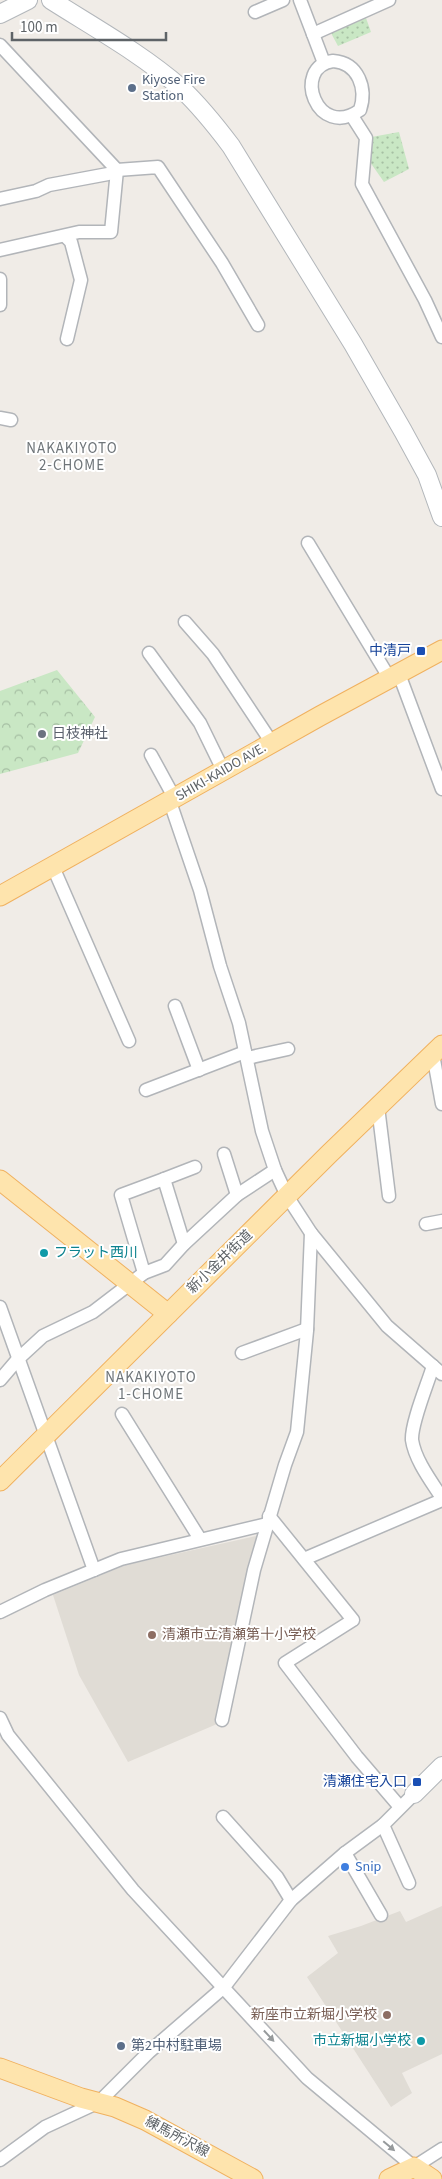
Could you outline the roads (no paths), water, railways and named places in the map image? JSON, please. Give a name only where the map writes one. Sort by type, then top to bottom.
[{"type":"main road","name":"SHIKI-KAIDO AVE.","points":[[0,896],[442,650]]},
{"type":"main road","name":"新小金井街道","points":[[0,1482],[46,1434],[437,1049]]},
{"type":"main road","points":[[0,1180],[137,1278],[168,1314]]},
{"type":"main road","name":"練馬所沢線","points":[[0,2068],[145,2120],[253,2179]]},
{"type":"main road","points":[[389,2179],[414,2167],[432,2179]]},
{"type":"street","points":[[0,14],[28,0]]},
{"type":"street","points":[[51,0],[162,73],[199,106],[231,146],[353,344],[422,466],[442,517]]},
{"type":"street","points":[[254,12],[282,0]]},
{"type":"street","points":[[300,0],[324,63]]},
{"type":"street","points":[[313,34],[388,0]]},
{"type":"street","points":[[0,45],[117,170],[111,232],[79,232],[0,250]]},
{"type":"street","points":[[341,62],[349,65],[356,74],[362,86],[364,100],[360,110],[352,116],[336,118],[325,114],[318,105],[313,94],[312,80],[317,68],[324,63],[341,62]]},
{"type":"street","points":[[352,116],[366,138],[362,184],[424,300],[442,338]]},
{"type":"street","points":[[0,199],[36,191],[48,185],[108,174],[117,170],[158,167],[222,262],[258,325]]},
{"type":"street","points":[[65,236],[71,242],[81,280],[67,340]]},
{"type":"street","points":[[0,279],[0,305]]},
{"type":"street","points":[[308,543],[394,676],[442,789]]},
{"type":"street","points":[[185,622],[236,698],[272,743]]},
{"type":"street","points":[[149,654],[200,723],[224,770]]},
{"type":"street","points":[[152,755],[172,800],[200,890],[246,1055],[262,1131],[275,1170],[287,1196],[311,1233],[387,1326],[438,1370],[412,1433],[413,1442],[424,1470],[442,1499],[304,1559]]},
{"type":"street","points":[[53,867],[129,1040]]},
{"type":"street","points":[[175,1006],[198,1070]]},
{"type":"street","points":[[146,1090],[198,1070],[246,1055],[288,1049]]},
{"type":"street","points":[[437,1049],[442,1104]]},
{"type":"street","points":[[378,1107],[389,1196]]},
{"type":"street","points":[[224,1154],[237,1195]]},
{"type":"street","points":[[137,1278],[120,1195],[195,1167]]},
{"type":"street","points":[[0,1380],[18,1359],[43,1336],[92,1312],[137,1278],[165,1265],[184,1244],[237,1195],[275,1170]]},
{"type":"street","points":[[164,1179],[184,1244]]},
{"type":"street","points":[[426,1224],[442,1221]]},
{"type":"street","points":[[222,1720],[254,1570],[285,1465],[297,1432],[306,1330],[311,1233]]},
{"type":"street","points":[[0,1307],[94,1570]]},
{"type":"street","points":[[242,1353],[306,1330]]},
{"type":"street","points":[[122,1414],[200,1539]]},
{"type":"street","points":[[0,1612],[46,1590],[121,1559],[268,1520]]},
{"type":"street","points":[[268,1520],[304,1559],[353,1620],[286,1663],[357,1757],[400,1807]]},
{"type":"street","points":[[0,1718],[8,1735],[133,1890],[308,2078],[414,2167],[442,2148]]},
{"type":"street","points":[[0,2160],[46,2127],[99,2102],[149,2052],[224,1987],[291,1900],[345,1853],[383,1825],[442,1766]]},
{"type":"street","points":[[223,1817],[276,1877],[291,1900]]},
{"type":"street","points":[[383,1825],[410,1883]]},
{"type":"street","points":[[345,1853],[381,1915]]},
{"type":"place","name":"Kiyose Fire Station","points":[[132,88]]},
{"type":"place","name":"中清戸","points":[[421,651]]},
{"type":"place","name":"日枝神社","points":[[42,734]]},
{"type":"place","name":"フラット西川","points":[[44,1253]]},
{"type":"place","name":"清瀬市立清瀬第十小学校","points":[[152,1635]]},
{"type":"place","name":"清瀬住宅入口","points":[[417,1782]]},
{"type":"place","name":"Snip","points":[[345,1867]]},
{"type":"place","name":"新座市立新堀小学校","points":[[387,2015]]},
{"type":"place","name":"市立新堀小学校","points":[[421,2041]]},
{"type":"place","name":"第2中村駐車場","points":[[121,2046]]},
{"type":"district","name":"NAKAKIYOTO 2-CHOME","points":[[72,456]]},
{"type":"district","name":"NAKAKIYOTO 1-CHOME","points":[[151,1386]]}]
